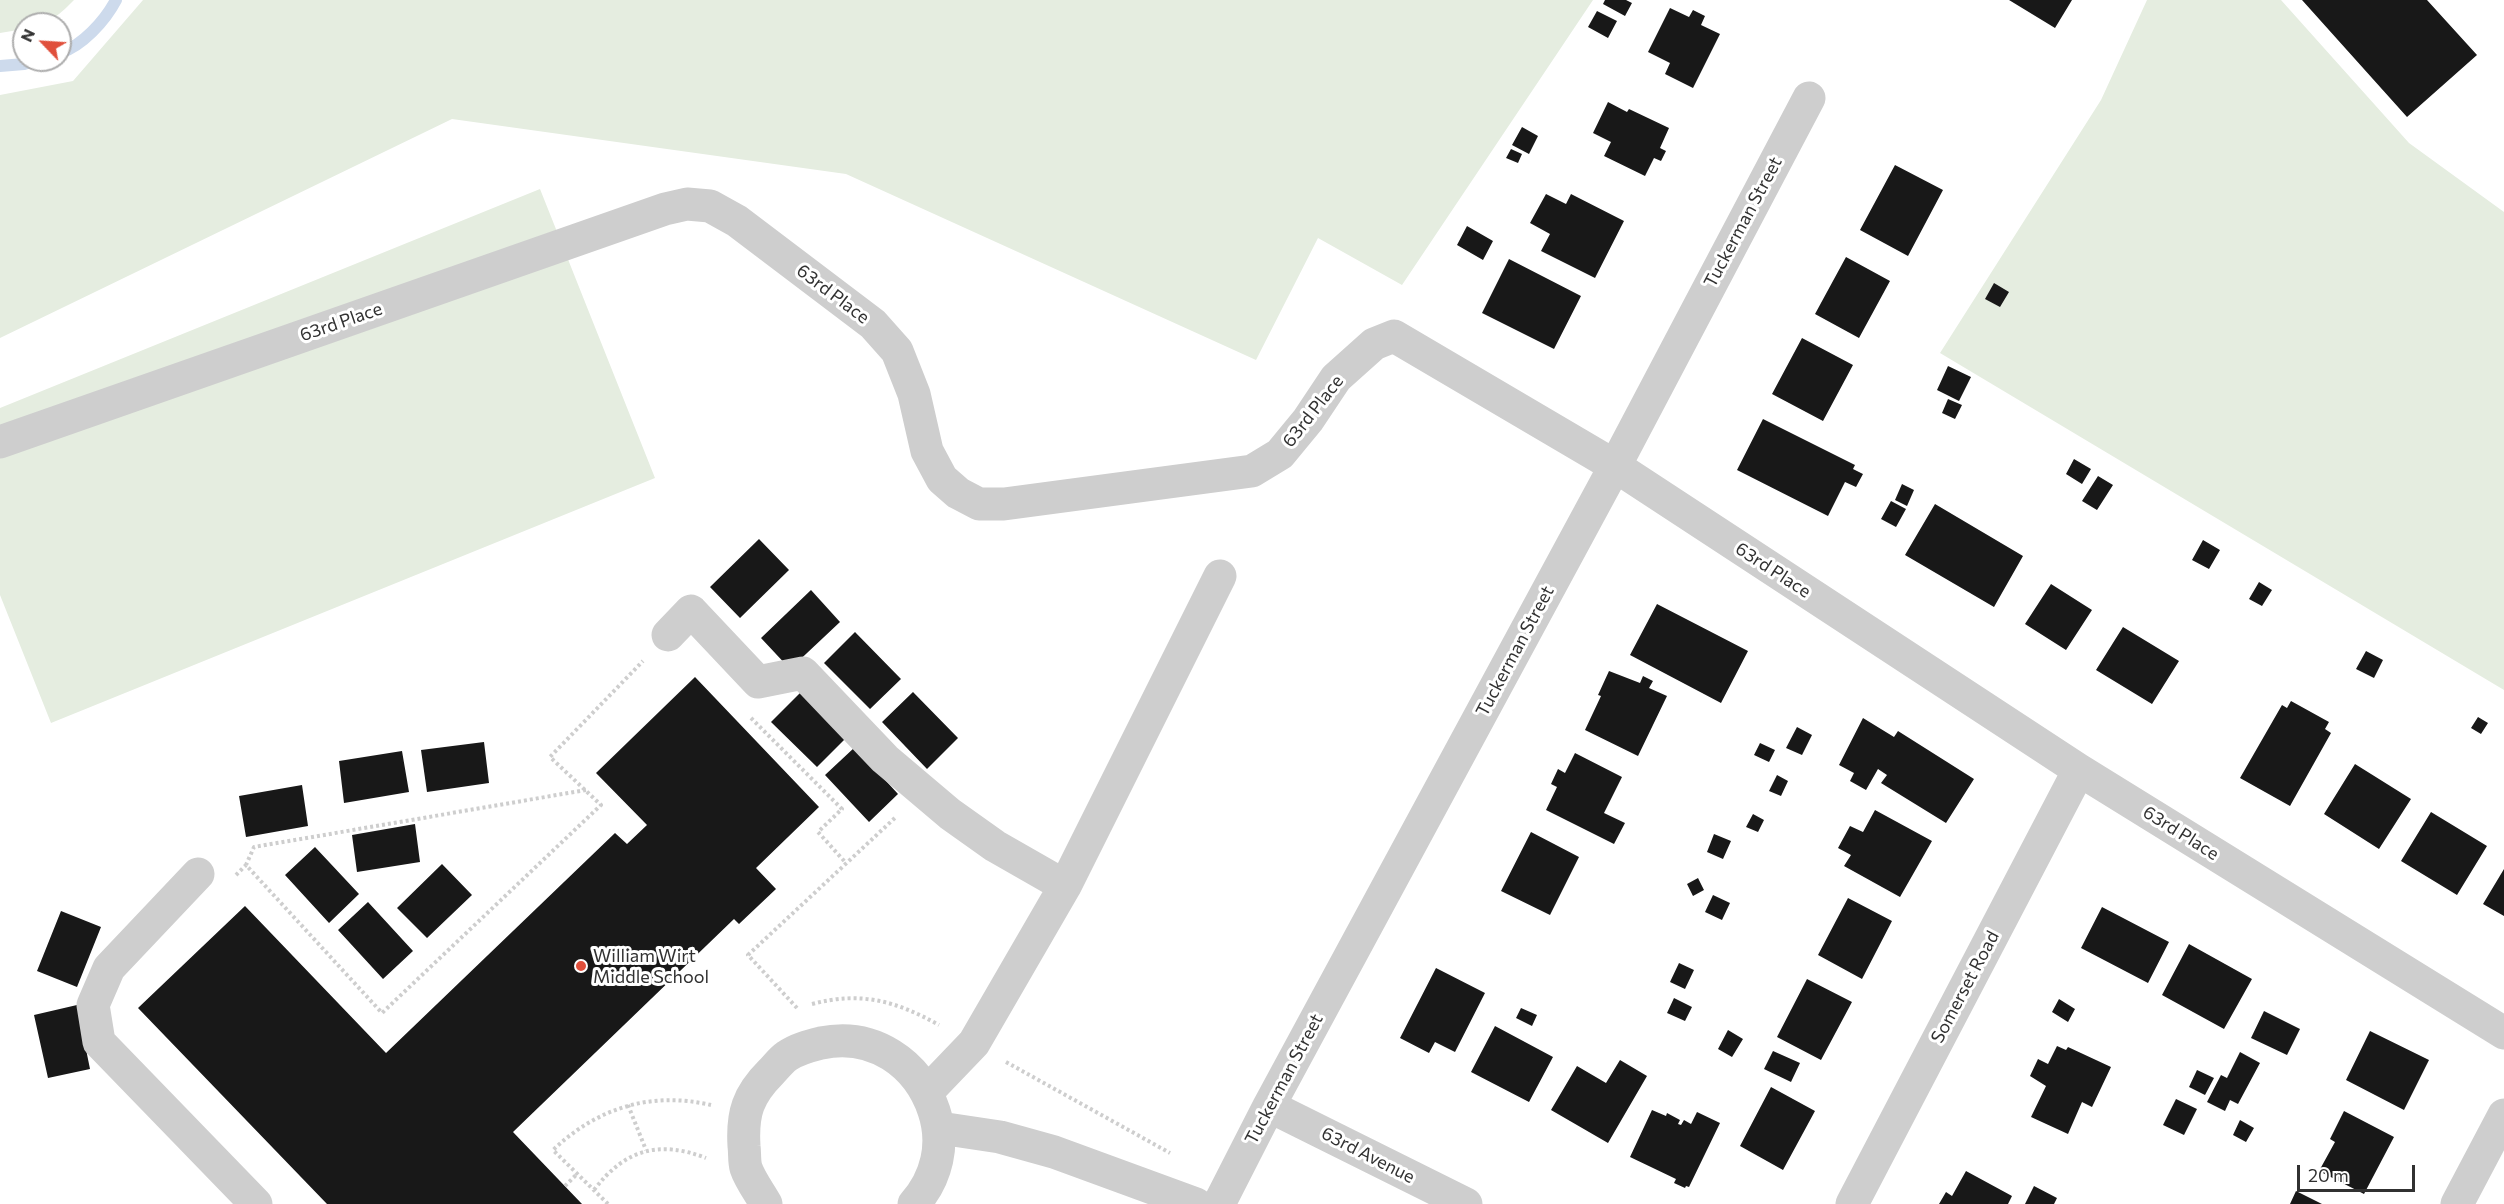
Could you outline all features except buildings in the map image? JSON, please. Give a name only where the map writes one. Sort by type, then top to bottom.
[{"type":"street","name":"Tuckerman Street","points":[[1219,1204],[1269,1106],[1614,466],[1809,98]]},
{"type":"street","name":"63rd Place","points":[[0,442],[665,209],[687,204],[710,206],[737,221],[873,324],[897,351],[914,393],[927,451],[942,479],[958,493],[979,504],[1004,504],[1252,471],[1280,454],[1308,420],[1336,378],[1374,344],[1394,336],[1614,466],[2079,770],[2504,1033]]},
{"type":"street","points":[[928,1091],[974,1043],[1065,886],[1220,576]]},
{"type":"street","points":[[668,635],[691,611],[758,682],[803,673],[885,759],[923,792],[995,846],[1065,886]]},
{"type":"street","name":"Somerset Road","points":[[1851,1204],[2079,770]]},
{"type":"street","points":[[198,874],[109,968],[93,1005],[99,1042],[256,1204]]},
{"type":"street","points":[[766,1204],[746,1169],[743,1126],[748,1105],[755,1088],[787,1056],[806,1046],[833,1041],[855,1041],[883,1049],[908,1066],[928,1091],[940,1128],[938,1160],[925,1191],[914,1204]]},
{"type":"street","name":"63rd Avenue","points":[[1269,1106],[1466,1204]]},
{"type":"street","points":[[2457,1204],[2504,1115]]},
{"type":"street","points":[[940,1128],[1000,1137],[1054,1152],[1196,1204]]},
{"type":"path","points":[[246,866],[382,1013],[601,805],[550,757],[668,635]]},
{"type":"path","points":[[742,710],[842,809],[818,832],[846,863]]},
{"type":"path","points":[[230,881],[246,866],[254,847],[586,790]]},
{"type":"path","points":[[797,1008],[748,955],[923,792]]},
{"type":"path","points":[[608,1204],[552,1150],[584,1124],[628,1105],[652,1100],[676,1099],[711,1105]]},
{"type":"path","points":[[628,1105],[646,1150]]},
{"type":"path","points":[[594,1190],[605,1175],[634,1154],[646,1150],[663,1148],[687,1150],[706,1158]]},
{"type":"path","points":[[565,1186],[577,1174]]},
{"type":"shaded area","points":[[0,0],[74,0],[61,12],[12,12],[12,31],[0,33]]},
{"type":"shaded area","points":[[143,0],[1593,0],[1402,285],[1318,238],[1256,360],[846,174],[452,119],[0,338],[0,95],[73,81]]},
{"type":"shaded area","points":[[2147,0],[2281,0],[2409,143],[2504,212],[2504,690],[1940,353],[2101,100]]},
{"type":"shaded area","points":[[540,189],[655,478],[51,723],[0,595],[0,408]]},
{"type":"waterway","points":[[72,48],[92,32],[116,0]]},
{"type":"waterway","points":[[0,66],[12,65]]},
{"type":"place","name":"William Wirt Middle School","points":[[581,966]]}]
